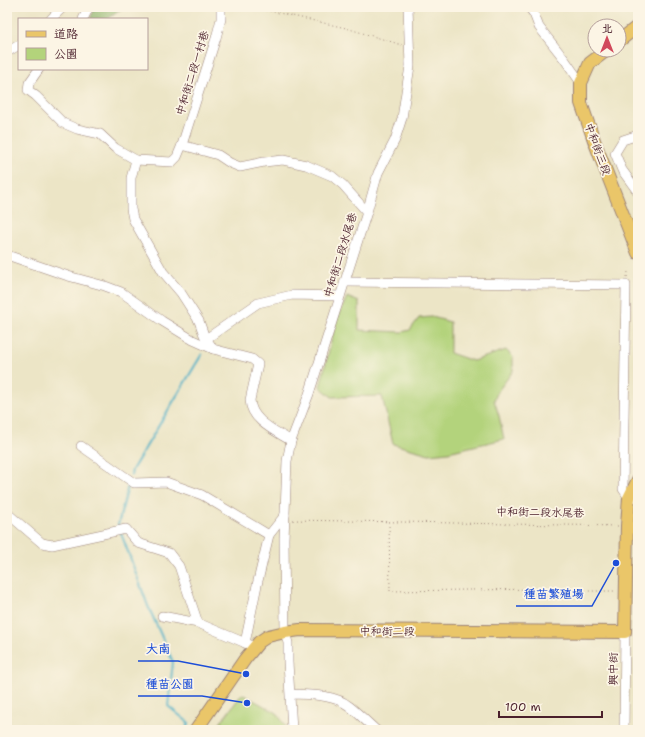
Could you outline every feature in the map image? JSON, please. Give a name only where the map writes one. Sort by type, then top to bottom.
[{"type":"main road","points":[[627,35],[638,26]]},
{"type":"main road","name":"中和街三段","points":[[597,58],[590,63],[581,83],[581,103],[638,253]]},
{"type":"main road","points":[[625,632],[627,526],[638,480]]},
{"type":"main road","name":"中和街二段","points":[[196,730],[245,659],[250,645],[268,636],[285,632],[300,630],[625,632]]},
{"type":"street","points":[[52,18],[63,7]]},
{"type":"street","points":[[84,18],[89,7]]},
{"type":"street","name":"中和街二段一村巷","points":[[182,145],[216,38],[221,7]]},
{"type":"street","points":[[367,212],[378,173],[395,140],[402,118],[410,66],[408,7]]},
{"type":"street","points":[[529,7],[534,14],[539,27],[581,83]]},
{"type":"street","points":[[7,52],[18,46]]},
{"type":"street","points":[[38,70],[29,83],[28,90],[63,123],[77,130],[100,134],[116,148],[136,160],[172,162],[177,157],[182,145]]},
{"type":"street","name":"中和街三段","points":[[638,135],[623,140],[616,153],[622,170],[638,192]]},
{"type":"street","name":"中和街二段水尾巷","points":[[182,145],[218,155],[230,163],[240,167],[284,160],[306,165],[332,176],[343,185],[367,212],[309,394],[291,441],[287,461],[285,517],[285,632],[288,643],[292,730]]},
{"type":"street","points":[[136,160],[131,178],[131,209],[133,219],[163,272],[180,293],[199,321],[206,338],[213,349]]},
{"type":"street","points":[[7,255],[121,292],[168,325],[193,340],[213,349],[252,359],[258,364],[250,406],[259,420],[291,441]]},
{"type":"street","points":[[345,282],[626,285],[623,489],[633,498]]},
{"type":"street","points":[[206,338],[258,303],[292,295],[340,296]]},
{"type":"street","points":[[81,446],[134,483],[166,482],[202,495],[269,535]]},
{"type":"street","points":[[7,513],[42,542],[52,545],[126,529],[138,543],[169,553],[179,566],[198,623]]},
{"type":"street","points":[[162,616],[198,623],[250,645],[257,585],[269,535],[285,517]]},
{"type":"street","name":"興中街","points":[[624,730],[625,632]]},
{"type":"street","points":[[291,694],[321,696],[335,699],[348,706],[376,730]]},
{"type":"path","points":[[225,7],[270,11],[346,28],[410,47]]},
{"type":"path","name":"中和街二段水尾巷","points":[[285,517],[389,522],[627,526]]},
{"type":"path","points":[[389,522],[390,591],[546,589],[564,591],[626,591]]},
{"type":"green space","points":[[95,7],[124,7],[109,18],[90,18]]},
{"type":"green space","points":[[347,297],[359,302],[359,330],[402,332],[410,330],[419,318],[432,317],[450,322],[450,353],[473,361],[506,350],[513,357],[513,371],[498,391],[494,400],[504,439],[448,452],[429,454],[393,444],[382,396],[332,397],[320,387],[336,322]]},
{"type":"green space","points":[[242,694],[277,713],[288,730],[215,730]]},
{"type":"waterway","points":[[131,476],[132,470],[202,354]]},
{"type":"waterway","points":[[120,528],[118,525],[129,482]]},
{"type":"waterway","points":[[121,533],[148,606],[173,662],[168,706],[189,723],[186,730]]},
{"type":"place","name":"種苗繁殖場","points":[[616,563]]},
{"type":"place","name":"大南","points":[[246,674]]},
{"type":"place","name":"種苗公園","points":[[247,703]]}]
